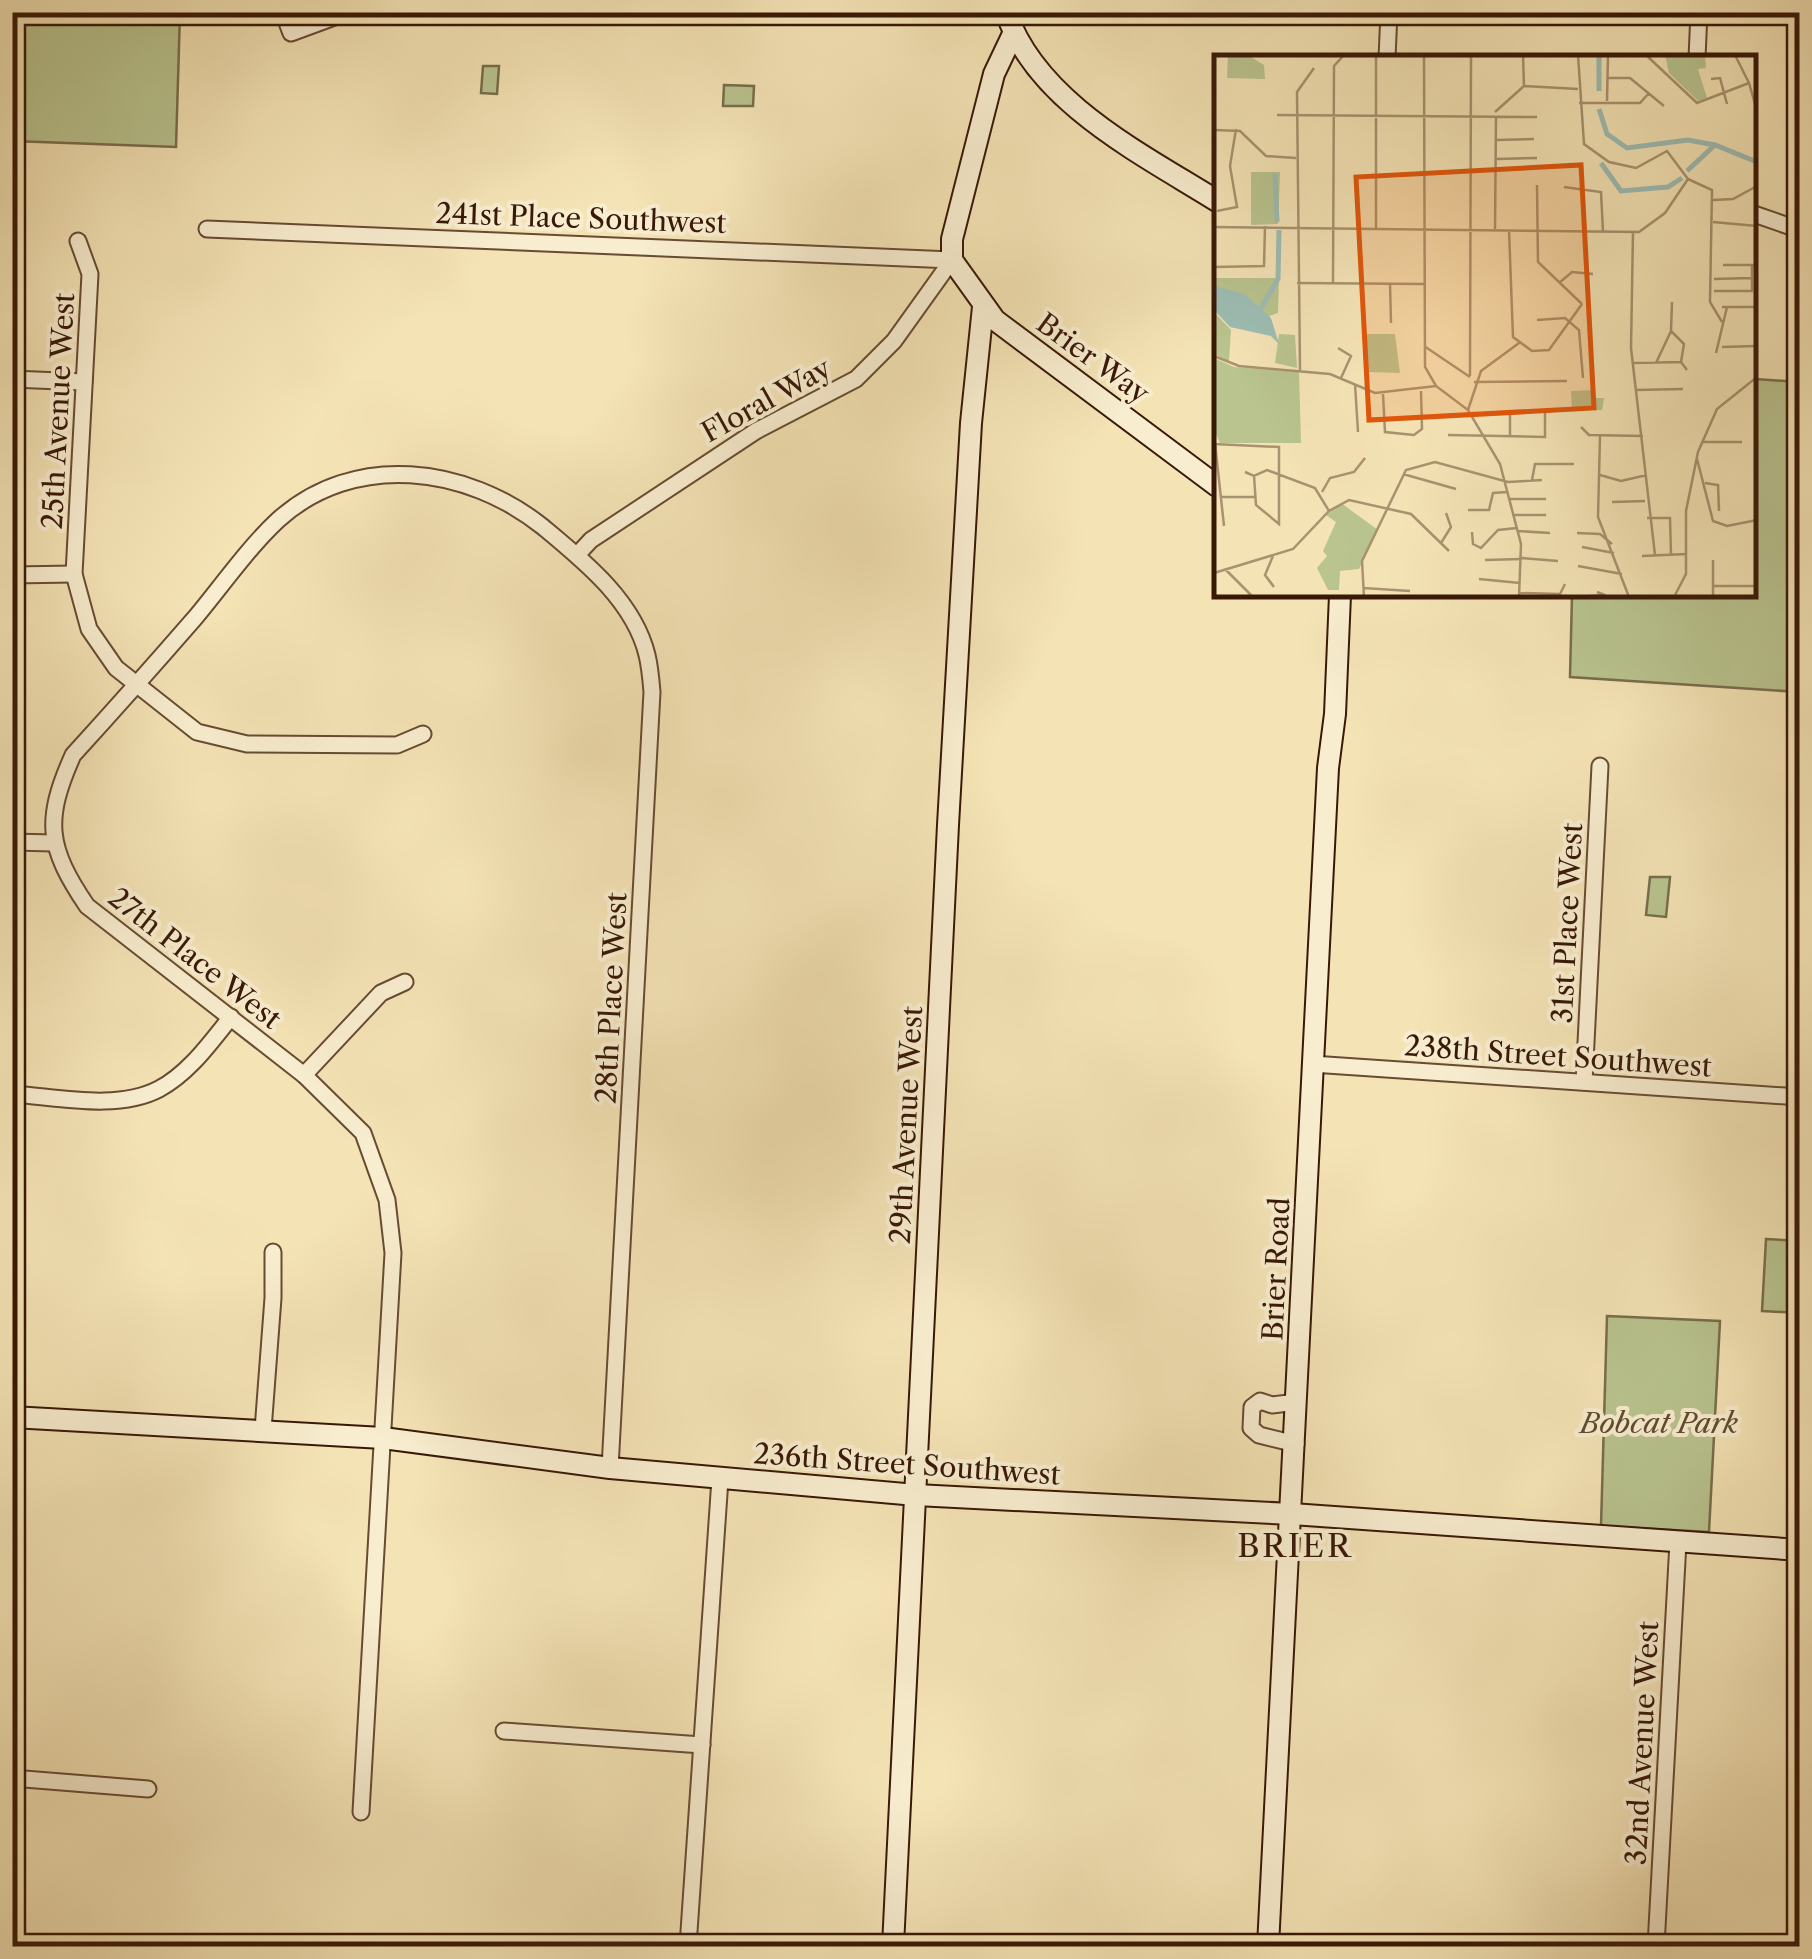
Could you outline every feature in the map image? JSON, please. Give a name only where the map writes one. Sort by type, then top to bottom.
[{"type":"street","points":[[284,12],[290,33],[348,12]]},
{"type":"street","points":[[1006,12],[1013,34],[1053,84],[1109,136],[1214,199]]},
{"type":"street","points":[[1387,55],[1389,12]]},
{"type":"street","points":[[1698,55],[1699,12]]},
{"type":"street","points":[[952,260],[952,239],[994,74],[1013,34]]},
{"type":"street","points":[[1757,215],[1800,230]]},
{"type":"street","name":"241st Place Southwest","points":[[207,229],[952,260]]},
{"type":"street","name":"25th Avenue West","points":[[78,241],[90,274],[74,574],[89,630],[116,668],[197,732],[247,744],[396,745],[423,734]]},
{"type":"street","name":"Brier Way","points":[[952,260],[995,320],[1214,484]]},
{"type":"street","name":"Floral Way","points":[[577,554],[591,540],[714,457],[856,379],[894,342],[952,260]]},
{"type":"street","name":"29th Avenue West","points":[[894,1946],[948,825],[972,423],[983,307]]},
{"type":"street","points":[[12,379],[84,382]]},
{"type":"street","name":"27th Place West","points":[[360,1812],[393,1253],[387,1200],[362,1133],[304,1075],[86,906],[68,878],[54,843],[55,795],[73,756],[279,520],[334,485],[388,474],[431,476],[477,486],[536,522],[577,554]]},
{"type":"street","name":"28th Place West","points":[[577,554],[621,602],[635,625],[647,654],[652,692],[610,1468]]},
{"type":"street","points":[[12,575],[74,574]]},
{"type":"street","name":"Brier Road","points":[[1268,1946],[1340,598]]},
{"type":"street","name":"31st Place West","points":[[1584,1082],[1600,766]]},
{"type":"street","points":[[12,842],[54,843]]},
{"type":"street","points":[[304,1075],[381,992],[405,982]]},
{"type":"street","points":[[12,1094],[120,1100],[159,1089],[197,1060],[231,1017]]},
{"type":"street","name":"238th Street Southwest","points":[[1312,1064],[1800,1098]]},
{"type":"street","points":[[263,1430],[273,1252]]},
{"type":"street","points":[[1296,1444],[1259,1435],[1251,1428],[1252,1407],[1260,1400],[1272,1405],[1298,1402]]},
{"type":"street","name":"236th Street Southwest","points":[[12,1417],[383,1438],[610,1468],[916,1495],[1292,1514],[1800,1550]]},
{"type":"street","points":[[688,1946],[720,1479]]},
{"type":"street","name":"32nd Avenue West","points":[[1656,1946],[1678,1542]]},
{"type":"street","points":[[504,1731],[702,1745]]},
{"type":"street","points":[[12,1778],[148,1790]]},
{"type":"green space","points":[[13,12],[180,13],[176,147],[13,141]]},
{"type":"green space","points":[[483,66],[499,66],[497,94],[481,93]]},
{"type":"green space","points":[[724,85],[754,86],[753,106],[723,106]]},
{"type":"green space","points":[[1757,379],[1799,382],[1799,692],[1570,677],[1572,598],[1757,598]]},
{"type":"green space","points":[[1650,877],[1670,877],[1666,917],[1646,915]]},
{"type":"green space","points":[[1766,1239],[1799,1241],[1799,1313],[1762,1311]]},
{"type":"green space","name":"Bobcat Park","points":[[1607,1316],[1720,1321],[1709,1532],[1601,1526]]},
{"type":"district","name":"BRIER","points":[[1295,1545]]}]
